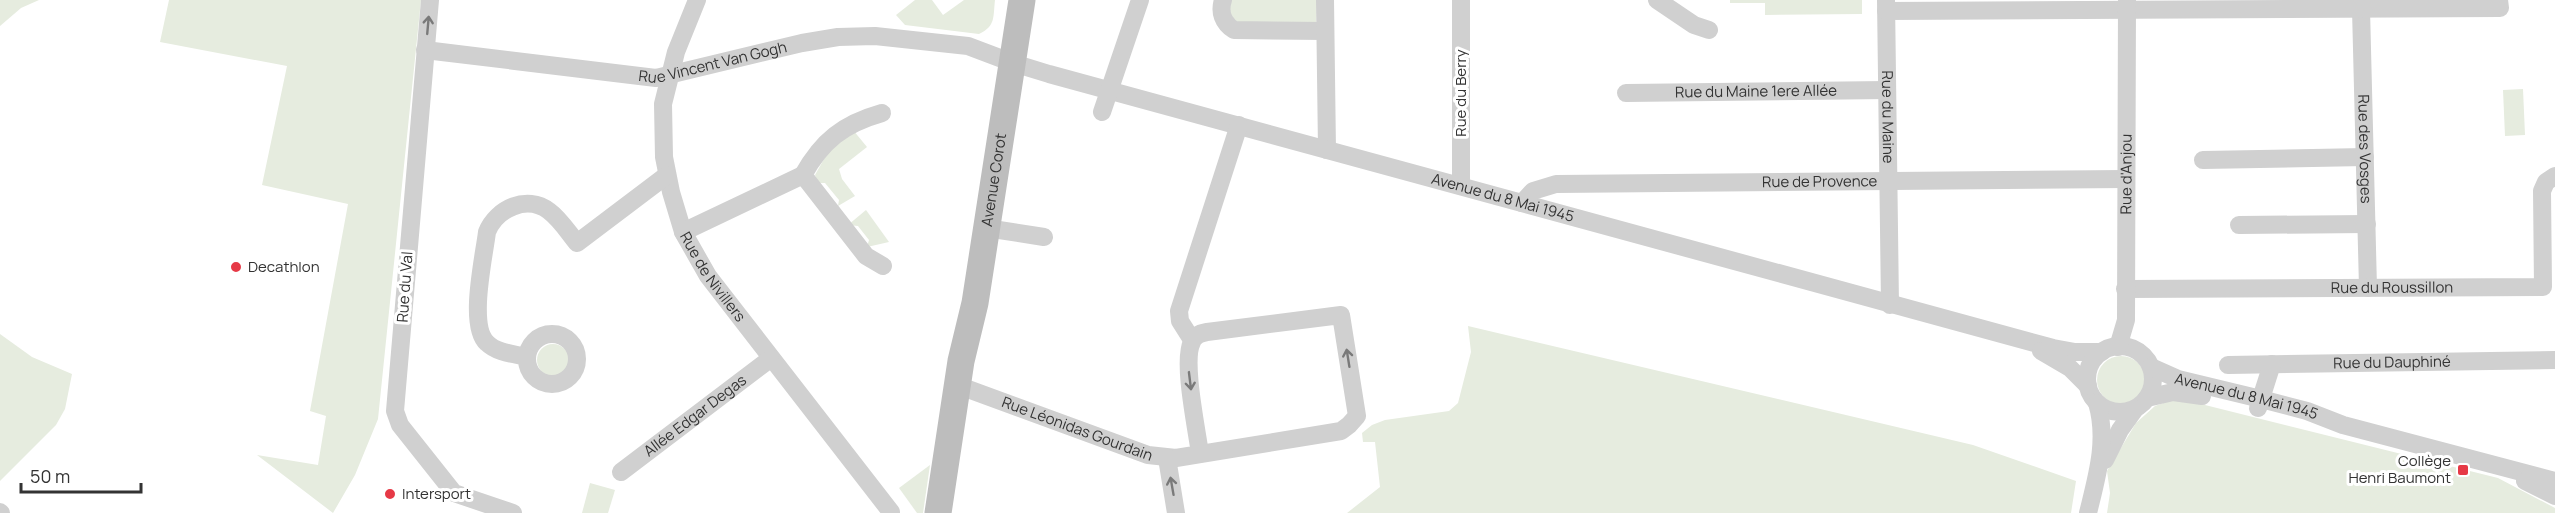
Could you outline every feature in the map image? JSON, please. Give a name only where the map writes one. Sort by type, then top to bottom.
[{"type":"street","name":"Rue du Val","points":[[430,0],[395,411],[400,425],[454,493],[513,513]]},
{"type":"street","name":"Rue de Nivillers","points":[[697,0],[680,40],[669,77],[663,120],[667,175],[683,232],[708,276],[770,359],[891,512]]},
{"type":"street","name":"Avenue Corot","points":[[938,513],[959,373],[975,303],[986,228],[1005,60],[1006,0]]},
{"type":"street","name":"Avenue Corot","points":[[959,373],[964,303],[1005,60],[1022,0]]},
{"type":"street","points":[[1102,112],[1140,0]]},
{"type":"street","points":[[1223,0],[1221,11],[1223,20],[1234,30],[1325,31]]},
{"type":"street","points":[[1325,0],[1327,150]]},
{"type":"street","name":"Rue du Berry","points":[[1461,0],[1461,186]]},
{"type":"street","points":[[1657,0],[1694,25],[1708,30]]},
{"type":"street","points":[[1886,6],[2499,8],[2499,0]]},
{"type":"street","name":"Rue d'Anjou","points":[[2110,349],[2125,327],[2126,310],[2127,5]]},
{"type":"street","name":"Rue du Maine","points":[[1886,6],[1890,304]]},
{"type":"street","name":"Rue des Vosges","points":[[2361,9],[2368,288]]},
{"type":"street","name":"Rue Vincent Van Gogh","points":[[425,50],[653,78],[669,77],[787,46],[838,37],[874,36],[951,44],[977,49],[1005,60]]},
{"type":"street","name":"Avenue du 8 Mai 1945","points":[[1005,60],[2007,336],[2066,351],[2110,349]]},
{"type":"street","name":"Rue du Maine 1ere Allée","points":[[1626,93],[1887,90]]},
{"type":"street","points":[[683,232],[803,176],[818,150],[825,143],[851,124],[882,114]]},
{"type":"street","points":[[1200,454],[1187,357],[1192,340],[1180,321],[1179,311],[1239,125]]},
{"type":"street","points":[[2204,160],[2365,157]]},
{"type":"street","points":[[527,357],[494,348],[483,340],[478,325],[487,232],[494,219],[513,206],[537,204],[551,212],[577,243],[667,175]]},
{"type":"street","points":[[803,176],[866,256],[883,266]]},
{"type":"street","name":"Rue du Roussillon","points":[[2125,289],[2543,287],[2542,191],[2546,182],[2555,176]]},
{"type":"street","name":"Rue de Provence","points":[[1522,203],[1533,191],[1556,184],[2125,179]]},
{"type":"street","points":[[2239,225],[2367,224]]},
{"type":"street","points":[[986,228],[1044,237]]},
{"type":"street","name":"Rue Léonidas Gourdain","points":[[959,373],[1148,455],[1167,458],[1341,431],[1357,416],[1341,315],[1207,332],[1192,340]]},
{"type":"street","name":"Avenue du 8 Mai 1945","points":[[2007,336],[2064,364],[2088,386]]},
{"type":"street","points":[[2088,513],[2102,442],[2102,420],[2097,403],[2088,386],[2090,367],[2110,349],[2139,352],[2151,367],[2153,385],[2120,430],[2096,481]]},
{"type":"street","name":"Allée Edgar Degas","points":[[621,472],[770,359]]},
{"type":"street","name":"Rue du Dauphiné","points":[[2228,365],[2555,360]]},
{"type":"street","points":[[2259,404],[2272,364]]},
{"type":"street","name":"Avenue du 8 Mai 1945","points":[[2151,367],[2171,377],[2259,404]]},
{"type":"street","name":"Avenue du 8 Mai 1945","points":[[2141,404],[2168,392],[2181,392],[2307,411],[2343,425],[2555,481]]},
{"type":"street","points":[[2097,403],[2115,412],[2141,404]]},
{"type":"street","points":[[1167,458],[1176,513]]},
{"type":"street","name":"Avenue du 8 Mai 1945","points":[[2497,467],[2555,496]]},
{"type":"shaded area","points":[[0,0],[39,0],[21,8],[0,26]]},
{"type":"shaded area","points":[[169,0],[421,0],[378,419],[355,475],[333,513],[257,455],[318,465],[326,416],[310,411],[348,204],[262,185],[287,66],[160,42]]},
{"type":"shaded area","points":[[915,0],[932,0],[943,15],[964,0],[995,0],[993,20],[988,28],[979,34],[905,25],[896,15]]},
{"type":"shaded area","points":[[1232,0],[1317,0],[1316,23],[1240,24],[1231,14]]},
{"type":"shaded area","points":[[1730,0],[1862,0],[1862,14],[1765,15],[1765,3],[1730,3]]},
{"type":"shaded area","points":[[2523,89],[2525,135],[2505,136],[2503,90]]},
{"type":"shaded area","points":[[853,130],[867,147],[839,169],[842,179],[855,196],[838,206],[839,200],[825,183],[818,183],[815,175],[828,152]]},
{"type":"shaded area","points":[[866,210],[889,242],[867,247],[869,240],[858,226],[848,225]]},
{"type":"shaded area","points":[[1468,326],[1973,445],[2076,481],[2071,513],[1347,513],[1380,487],[1375,442],[1363,442],[1362,433],[1372,425],[1385,420],[1449,411],[1458,403],[1471,352]]},
{"type":"shaded area","points":[[0,334],[32,357],[72,374],[65,409],[56,425],[0,481]]},
{"type":"shaded area","points":[[553,344],[564,349],[569,360],[564,371],[553,376],[542,371],[537,360],[542,349]]},
{"type":"shaded area","points":[[2116,356],[2126,356],[2138,363],[2145,375],[2145,385],[2138,397],[2126,404],[2116,404],[2101,393],[2097,385],[2097,375],[2108,360]]},
{"type":"shaded area","points":[[2177,398],[2498,478],[2555,508],[2555,513],[2107,513],[2110,493],[2107,471],[2136,423],[2155,406]]},
{"type":"shaded area","points":[[930,465],[923,513],[917,513],[899,488]]},
{"type":"shaded area","points":[[590,483],[615,490],[608,513],[582,513]]},
{"type":"place","name":"Decathlon","points":[[236,267]]},
{"type":"place","name":"Collège Henri Baumont","points":[[2463,470]]},
{"type":"place","name":"Intersport","points":[[390,494]]}]
